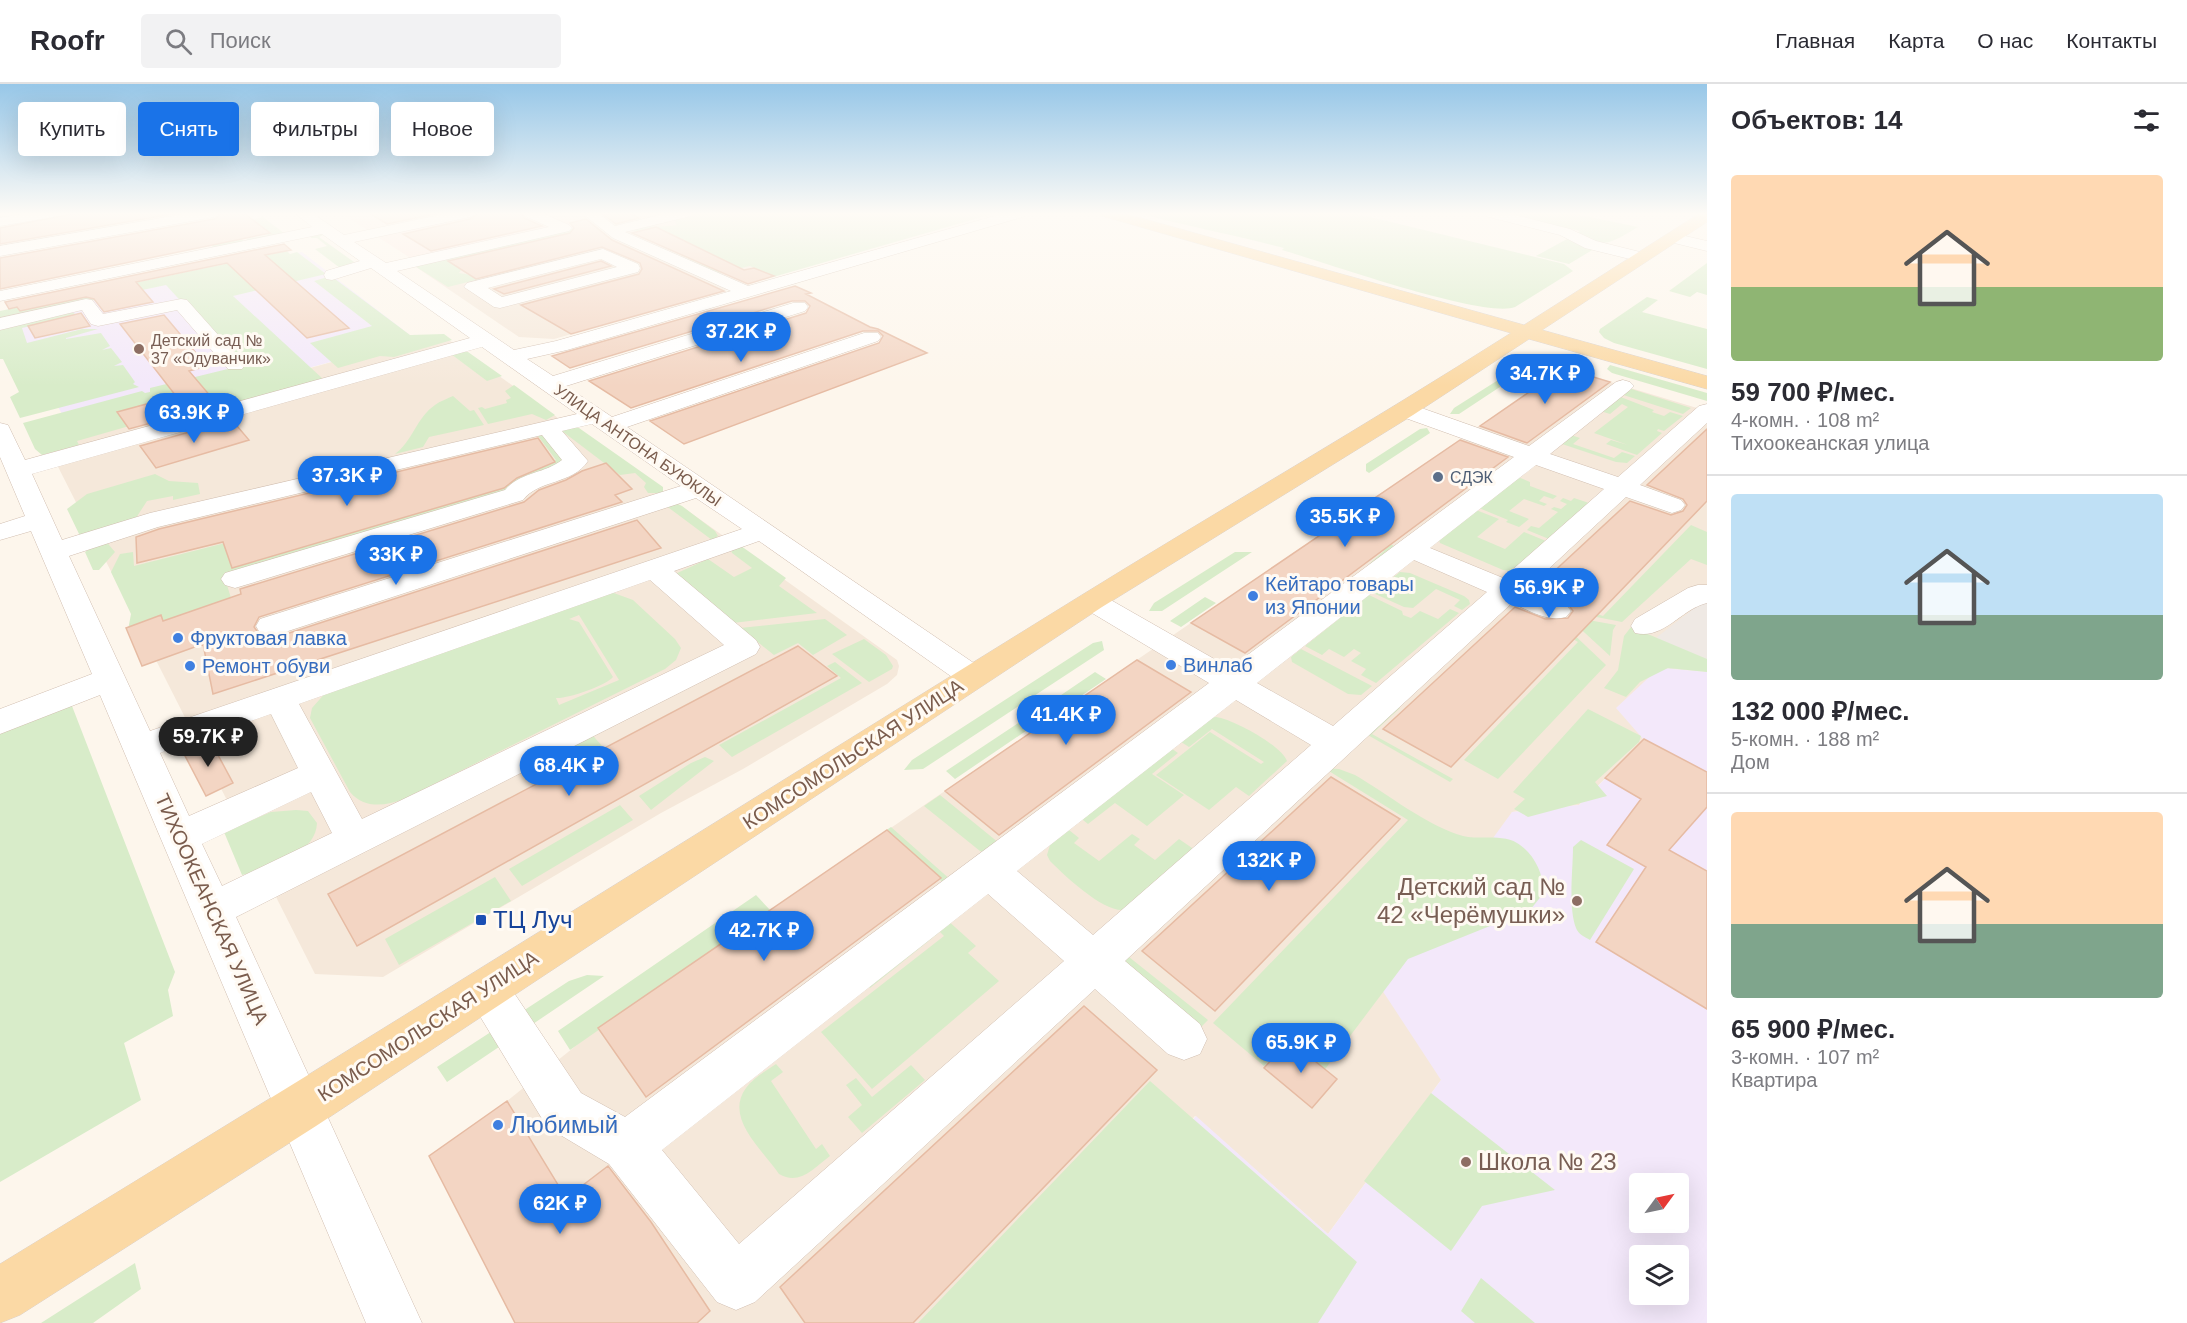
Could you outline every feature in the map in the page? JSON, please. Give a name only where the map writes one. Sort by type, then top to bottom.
[{"type":"main road","points":[[1310,271],[1707,383]]},
{"type":"main road","name":"КОМСОМОЛЬСКАЯ УЛИЦА","points":[[0,1295],[299,1109],[973,676],[1405,410],[1620,271]]},
{"type":"street","points":[[4,278],[7,295],[124,271]]},
{"type":"street","points":[[332,275],[351,271]]},
{"type":"street","name":"УЛИЦА АНТОНА БУЮКЛЫ","points":[[386,271],[973,676]]},
{"type":"street","points":[[537,271],[473,287],[500,303],[621,271]]},
{"type":"street","points":[[700,271],[747,292]]},
{"type":"street","points":[[716,278],[743,271]]},
{"type":"street","points":[[511,357],[560,346],[820,271]]},
{"type":"street","points":[[431,302],[478,290]]},
{"type":"street","points":[[0,324],[86,304],[98,320],[181,304],[234,365]]},
{"type":"street","points":[[550,384],[799,307]]},
{"type":"street","points":[[54,552],[150,521],[548,428],[603,421],[871,337]]},
{"type":"street","points":[[7,452],[485,340]]},
{"type":"street","points":[[627,1146],[1623,386]]},
{"type":"street","points":[[1405,410],[1672,505]]},
{"type":"street","points":[[487,989],[564,1110],[627,1146],[736,1283],[1707,411]]},
{"type":"street","points":[[235,579],[514,495],[522,485],[562,472],[576,461],[548,428]]},
{"type":"street","name":"ТИХООКЕАНСКАЯ УЛИЦА","points":[[7,452],[40,520],[394,1323]]},
{"type":"street","points":[[271,626],[700,488]]},
{"type":"street","points":[[0,532],[40,520]]},
{"type":"street","points":[[140,747],[763,531]]},
{"type":"street","points":[[1410,549],[1556,611]]},
{"type":"street","points":[[212,910],[745,647],[654,569]]},
{"type":"street","points":[[1646,626],[1698,594],[1707,594]]},
{"type":"street","points":[[1092,601],[1337,744]]},
{"type":"street","points":[[0,722],[110,679]]},
{"type":"street","points":[[280,699],[354,840]]},
{"type":"street","points":[[180,837],[320,773]]},
{"type":"street","points":[[988,870],[1184,1039]]},
{"type":"shaded area","name":"Детский сад № 37 «Одуванчик»","points":[[214,271],[326,271],[415,339],[72,432],[7,315]]},
{"type":"shaded area","points":[[422,271],[761,271],[773,277],[554,339],[519,337]]},
{"type":"shaded area","points":[[446,338],[897,660],[899,666],[897,675],[887,684],[743,769],[661,813],[383,977],[315,974],[48,447],[281,376],[415,339]]},
{"type":"shaded area","points":[[1564,368],[1707,411],[1707,601],[1659,668],[1644,739],[1579,805],[1512,812],[1441,1080],[1328,1234],[1195,1116],[1010,1323],[515,1323],[429,1156],[507,1101],[598,1028]]},
{"type":"shaded area","points":[[1705,600],[1707,601],[1707,672],[1659,668],[1657,637]]},
{"type":"shaded area","points":[[1659,668],[1707,672],[1707,1323],[1010,1323],[1196,1116],[1328,1234],[1441,1080],[1382,990],[1512,812],[1579,805],[1644,740],[1616,708]]},
{"type":"green space","points":[[192,271],[322,271],[326,274],[233,296],[323,379],[239,402],[227,398],[77,441],[79,445],[42,455],[35,449],[23,423],[142,391],[150,392],[150,388],[240,366],[166,285],[0,320],[0,311]]},
{"type":"green space","points":[[422,271],[461,271],[459,273],[480,279],[448,287]]},
{"type":"green space","points":[[760,271],[795,271],[773,277]]},
{"type":"green space","points":[[1349,271],[1573,271],[1515,307],[1498,308],[1471,305]]},
{"type":"green space","points":[[1696,271],[1707,271],[1707,295],[1697,292],[1690,297],[1669,291]]},
{"type":"green space","points":[[331,276],[410,335],[444,334],[452,340],[394,357],[380,356],[338,368],[310,343],[372,326],[314,281]]},
{"type":"green space","points":[[1647,297],[1658,300],[1642,312],[1707,329],[1707,369],[1614,343],[1604,338],[1599,332],[1600,329]]},
{"type":"green space","points":[[65,313],[76,315],[22,328],[27,343],[82,329],[98,329],[66,339],[101,333],[110,346],[102,350],[111,348],[122,362],[114,366],[123,365],[135,382],[133,384],[139,387],[20,418],[10,397],[19,392],[3,359],[0,359],[0,326]]},
{"type":"green space","points":[[468,352],[502,376],[487,381],[451,354]]},
{"type":"green space","points":[[1525,363],[1533,365],[1459,414],[1450,414],[1454,408]]},
{"type":"green space","points":[[1610,365],[1707,393],[1707,401],[1612,373],[1607,369]]},
{"type":"green space","points":[[514,385],[555,415],[546,420],[532,414],[488,424],[478,408],[485,409],[507,403],[506,400],[511,398],[505,391]]},
{"type":"green space","points":[[1622,386],[1691,408],[1683,414],[1614,392]]},
{"type":"green space","points":[[1613,394],[1664,416],[1670,412],[1683,416],[1664,431],[1658,429],[1657,431],[1662,433],[1637,455],[1606,444],[1611,440],[1628,445],[1594,433],[1628,407],[1622,404],[1610,414],[1594,409]]},
{"type":"green space","points":[[453,396],[470,411],[474,410],[484,425],[429,437],[423,447],[395,454],[406,443],[429,410],[439,402]]},
{"type":"green space","points":[[558,428],[579,428],[663,487],[663,493],[648,493],[644,487],[646,483],[635,473],[620,475]]},
{"type":"green space","points":[[1427,428],[1430,433],[1369,473],[1366,471],[1366,464],[1420,429]]},
{"type":"green space","points":[[545,430],[571,461],[511,494],[225,579],[232,601],[157,624],[128,630],[131,614],[111,572],[120,554],[133,552],[134,566],[556,460],[538,436],[496,446],[494,442]]},
{"type":"green space","points":[[1562,432],[1580,438],[1573,444],[1614,458],[1622,452],[1635,456],[1627,463],[1616,462],[1559,443]]},
{"type":"green space","points":[[155,474],[169,481],[198,483],[200,494],[173,500],[173,496],[147,501],[136,518],[81,538],[67,509],[87,494]]},
{"type":"green space","points":[[1518,477],[1530,482],[1530,486],[1557,496],[1553,499],[1544,496],[1539,501],[1547,504],[1544,506],[1524,499],[1509,511],[1529,519],[1519,527],[1479,508]]},
{"type":"green space","points":[[1563,498],[1571,501],[1574,498],[1589,503],[1549,539],[1527,530],[1531,526],[1539,528],[1558,512],[1551,509],[1554,507],[1561,509],[1567,504],[1560,501]]},
{"type":"green space","points":[[673,502],[682,506],[715,531],[718,536],[712,540],[665,505]]},
{"type":"green space","points":[[1476,510],[1499,519],[1477,537],[1505,549],[1524,532],[1546,541],[1511,571],[1503,570],[1440,543],[1439,540]]},
{"type":"green space","points":[[1323,515],[1399,548],[1375,566],[1369,564],[1384,551],[1324,525],[1315,530],[1306,526]]},
{"type":"green space","points":[[1691,525],[1707,532],[1707,565],[1691,559],[1622,622],[1581,614],[1586,610],[1603,616]]},
{"type":"green space","points":[[104,539],[115,552],[99,570],[93,570],[85,552]]},
{"type":"green space","points":[[741,546],[786,578],[779,586],[817,613],[733,623],[675,574],[708,559],[734,577],[752,568],[732,553],[731,549]]},
{"type":"green space","points":[[1235,552],[1252,552],[1162,611],[1149,611],[1154,603]]},
{"type":"green space","points":[[1400,572],[1410,573],[1464,596],[1470,604],[1462,610],[1454,606],[1460,600],[1436,589],[1413,608],[1404,607],[1373,593]]},
{"type":"green space","points":[[611,592],[633,600],[675,639],[681,648],[676,660],[665,669],[404,799],[382,804],[368,804],[350,792],[310,718],[312,708],[327,691]],"holes":[[[579,615],[619,680],[559,705],[556,698],[586,691],[613,677],[579,622],[569,619]]]},
{"type":"green space","points":[[1369,595],[1402,611],[1403,615],[1411,618],[1420,611],[1438,619],[1450,609],[1459,613],[1376,683],[1361,675],[1366,669],[1351,661],[1361,653],[1354,649],[1344,657],[1329,649],[1322,655],[1305,646]]},
{"type":"green space","points":[[1205,597],[1216,603],[1181,627],[1170,621]]},
{"type":"green space","points":[[1577,618],[1616,625],[1613,630],[1610,656],[1573,622]]},
{"type":"green space","points":[[825,619],[847,635],[813,655],[798,643],[774,655],[740,628]]},
{"type":"green space","points":[[1566,627],[1606,665],[1498,779],[1464,760],[1578,642],[1561,632]]},
{"type":"green space","points":[[1631,627],[1707,659],[1707,672],[1668,668],[1640,682],[1626,697],[1604,688],[1618,670],[1624,636]]},
{"type":"green space","points":[[864,639],[886,655],[893,666],[892,669],[869,682],[832,654]]},
{"type":"green space","points":[[1102,641],[1104,650],[923,769],[904,770],[912,760],[1093,643]]},
{"type":"green space","points":[[1301,649],[1372,686],[1361,695],[1348,694],[1292,662],[1291,657]]},
{"type":"green space","points":[[835,662],[862,683],[732,757],[719,745],[841,678],[827,666]]},
{"type":"green space","points":[[1095,672],[1106,679],[1053,715],[1042,708]]},
{"type":"green space","points":[[1392,704],[1400,708],[1372,734],[1453,779],[1450,782],[1366,734]]},
{"type":"green space","points":[[64,706],[72,706],[175,972],[168,990],[173,1016],[124,1043],[141,1100],[0,1182],[0,731]]},
{"type":"green space","points":[[1588,709],[1641,736],[1639,742],[1595,782],[1607,796],[1528,817],[1514,809],[1525,799],[1513,792]]},
{"type":"green space","points":[[1032,714],[1042,720],[955,779],[946,771]]},
{"type":"green space","points":[[1216,717],[1256,734],[1276,748],[1287,761],[1249,796],[1236,787],[1209,810],[1156,775],[1210,732],[1261,764],[1264,762],[1212,729],[1189,747],[1178,740],[1208,718]]},
{"type":"green space","points":[[589,731],[602,746],[560,768],[547,752]]},
{"type":"green space","points":[[1168,746],[1178,753],[1152,774],[1184,795],[1147,826],[1115,803],[1088,824],[1078,816]]},
{"type":"green space","points":[[705,757],[714,761],[651,810],[639,796],[691,763]]},
{"type":"green space","points":[[1324,768],[1339,769],[1355,775],[1450,832],[1470,837],[1505,839],[1517,843],[1529,853],[1537,866],[1542,880],[1543,894],[1530,910],[1408,959],[1323,1072],[1287,1043],[1264,1066],[1213,1023],[1408,820]]},
{"type":"green space","points":[[940,795],[999,843],[985,853],[980,851],[924,806]]},
{"type":"green space","points":[[620,805],[633,820],[522,886],[509,869]]},
{"type":"green space","points":[[308,811],[317,823],[315,834],[308,844],[288,859],[242,875],[224,832],[271,812]]},
{"type":"green space","points":[[891,827],[952,881],[947,886],[885,831]]},
{"type":"green space","points":[[1069,830],[1079,838],[1074,843],[1099,861],[1132,834],[1140,839],[1134,845],[1155,860],[1179,839],[1195,850],[1123,910],[1114,909],[1084,891],[1050,861],[1047,855],[1050,845]]},
{"type":"green space","points":[[1581,840],[1634,869],[1590,940],[1577,930],[1572,910],[1573,847]]},
{"type":"green space","points":[[495,877],[511,901],[399,965],[385,939]]},
{"type":"green space","points":[[756,895],[770,910],[570,1050],[558,1031]]},
{"type":"green space","points":[[945,918],[976,946],[968,953],[999,981],[872,1089],[821,1032],[944,936],[940,932],[870,988],[864,982]]},
{"type":"green space","points":[[1115,952],[1124,953],[1208,1020],[1195,1033]]},
{"type":"green space","points":[[587,975],[604,976],[447,1082],[437,1067],[569,981]]},
{"type":"green space","points":[[776,1064],[783,1072],[771,1081],[816,1149],[822,1144],[830,1156],[812,1171],[799,1177],[786,1177],[779,1174],[748,1133],[739,1111],[740,1099],[749,1084]]},
{"type":"green space","points":[[911,1065],[925,1080],[862,1133],[848,1117],[862,1105],[846,1085],[856,1078],[872,1097]]},
{"type":"green space","points":[[1150,1081],[1357,1262],[1318,1323],[918,1323]]},
{"type":"green space","points":[[1431,1093],[1555,1190],[1482,1206],[1451,1251],[1364,1181]]},
{"type":"green space","points":[[135,1263],[141,1289],[93,1323],[41,1323]]},
{"type":"green space","points":[[1481,1278],[1535,1323],[1475,1323],[1461,1311]]},
{"type":"building","points":[[0,271],[88,271],[0,289]]},
{"type":"building","points":[[155,271],[190,271],[136,282],[153,302],[104,312],[94,299],[86,297],[20,311],[17,307],[9,309],[5,302]]},
{"type":"building","points":[[235,271],[283,271],[349,328],[307,338]]},
{"type":"building","points":[[463,271],[508,271],[476,279]]},
{"type":"building","points":[[563,271],[593,271],[504,294],[494,289]]},
{"type":"building","points":[[641,271],[680,271],[724,291],[571,334],[521,305],[639,274]]},
{"type":"building","points":[[718,271],[761,271],[774,276],[748,284]]},
{"type":"building","points":[[795,286],[870,327],[927,353],[684,444],[650,421],[879,343],[883,336],[878,331],[863,331],[631,408],[589,381],[806,313],[810,306],[805,301],[792,301],[570,368],[552,356]]},
{"type":"building","points":[[81,313],[90,326],[35,338],[28,326]]},
{"type":"building","points":[[164,315],[207,366],[189,371],[218,405],[129,429],[117,412],[176,396],[120,324]]},
{"type":"building","points":[[1564,368],[1610,382],[1527,443],[1480,426]]},
{"type":"building","points":[[232,420],[249,440],[156,468],[140,446]]},
{"type":"building","points":[[1707,429],[1707,501],[1451,767],[1383,729],[1515,607],[1545,619],[1568,618],[1573,611],[1568,604],[1535,589],[1630,501],[1671,515],[1683,511],[1687,505],[1683,499],[1647,485]]},
{"type":"building","points":[[538,438],[555,462],[517,478],[504,488],[232,568],[223,542],[137,563],[136,537],[159,529]]},
{"type":"building","points":[[1460,440],[1508,457],[1245,653],[1191,623]]},
{"type":"building","points":[[606,463],[632,489],[615,495],[622,502],[259,617],[254,627],[260,635],[271,637],[283,635],[637,520],[661,548],[213,694],[203,644],[142,666],[126,628],[161,615],[163,621],[241,594],[240,589],[524,502],[539,490]]},
{"type":"building","points":[[798,646],[837,676],[357,946],[328,894]]},
{"type":"building","points":[[1137,660],[1191,692],[999,835],[945,791]]},
{"type":"building","points":[[1644,739],[1707,772],[1707,807],[1669,850],[1707,871],[1707,1009],[1596,942],[1646,867],[1607,845],[1641,799],[1605,778]]},
{"type":"building","points":[[210,740],[233,783],[206,796],[183,752]]},
{"type":"building","points":[[1331,777],[1400,819],[1215,1011],[1142,951]]},
{"type":"building","points":[[887,830],[941,878],[646,1097],[598,1028]]},
{"type":"building","points":[[1084,1006],[1157,1070],[913,1323],[805,1323],[780,1287]]},
{"type":"building","points":[[1289,1040],[1337,1079],[1312,1108],[1264,1068]]},
{"type":"building","points":[[507,1101],[566,1198],[608,1166],[651,1222],[710,1311],[697,1323],[515,1323],[429,1156]]},
{"type":"place","name":"Детский сад № 37 «Одуванчик»","points":[[139,349]]},
{"type":"place","name":"СДЭК","points":[[1438,477]]},
{"type":"place","name":"Кейтаро товары из Японии","points":[[1253,596]]},
{"type":"place","name":"Фруктовая лавка","points":[[178,638]]},
{"type":"place","name":"Винлаб","points":[[1171,665]]},
{"type":"place","name":"Ремонт обуви","points":[[190,666]]},
{"type":"place","name":"Детский сад № 42 «Черёмушки»","points":[[1577,901]]},
{"type":"place","name":"ТЦ Луч","points":[[481,920]]},
{"type":"place","name":"Любимый","points":[[498,1125]]},
{"type":"place","name":"Школа № 23","points":[[1466,1162]]}]
